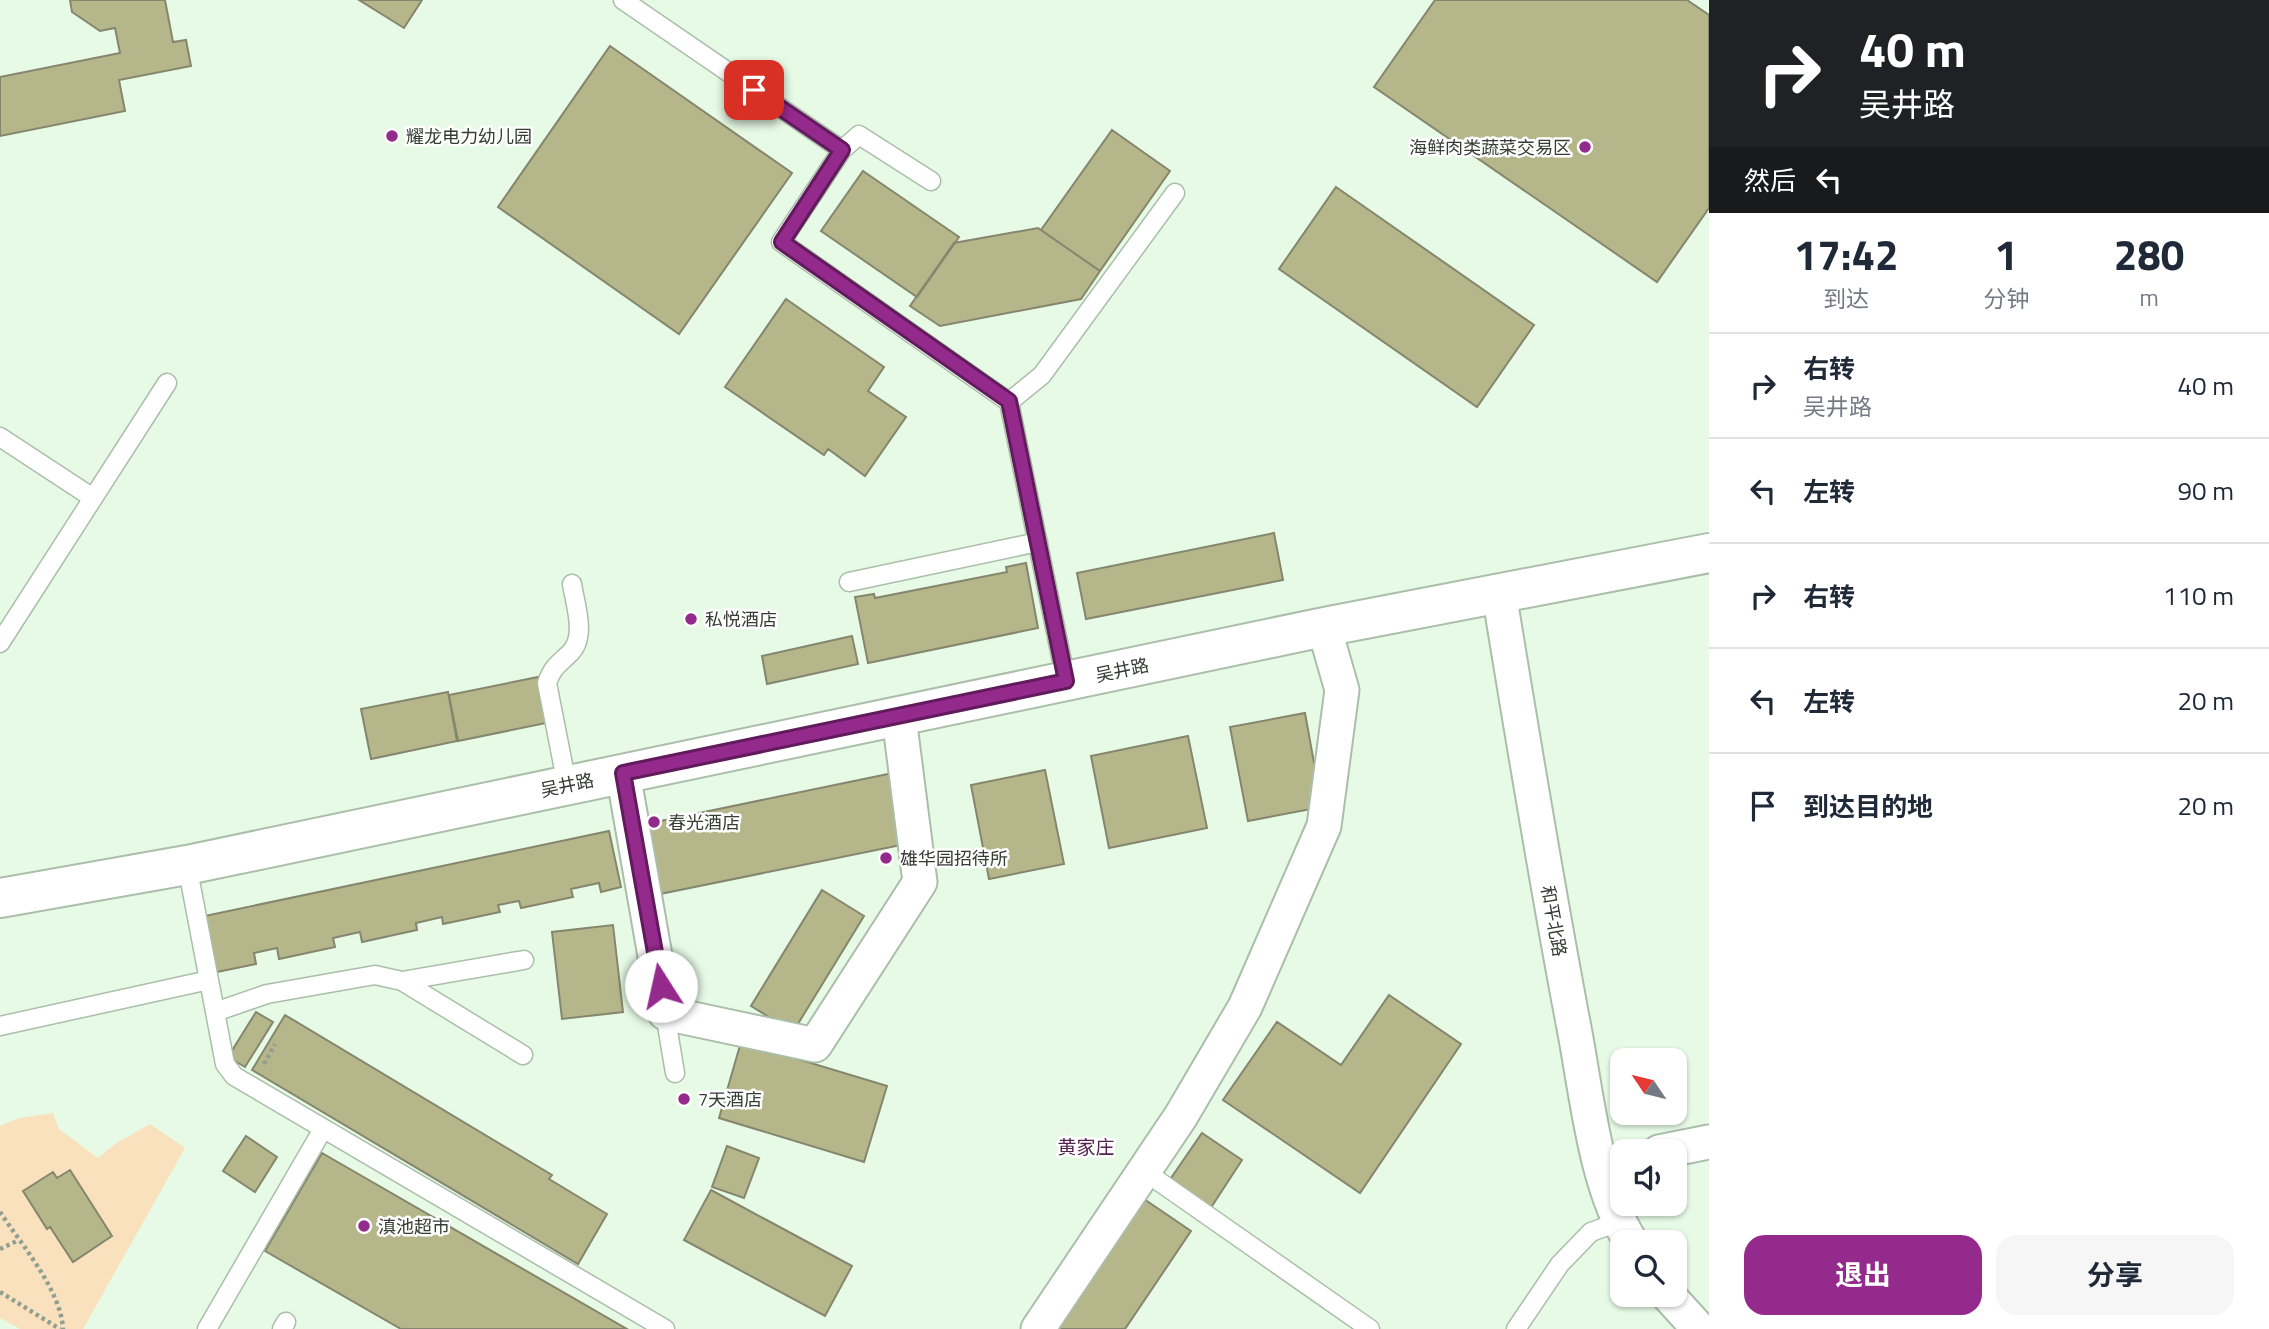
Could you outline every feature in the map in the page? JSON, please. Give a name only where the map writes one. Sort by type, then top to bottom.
[{"type":"street","name":"吴井路","points":[[0,898],[187,865],[1324,627],[1709,553]]},
{"type":"street","name":"和平北路","points":[[1499,593],[1552,913],[1610,1161]]},
{"type":"street","points":[[1038,1329],[1181,1116],[1245,1007],[1324,826],[1342,690],[1324,627]]},
{"type":"street","points":[[623,773],[665,1013],[815,1045],[920,882],[899,717]]},
{"type":"street","points":[[1687,1146],[1709,1142]]},
{"type":"street","points":[[1679,1307],[1699,1329]]},
{"type":"lane","points":[[624,0],[842,150]]},
{"type":"lane","points":[[930,181],[859,135],[842,150],[782,242],[1009,401],[1066,681]]},
{"type":"lane","points":[[1009,401],[1042,375],[1175,192]]},
{"type":"lane","points":[[0,643],[167,383]]},
{"type":"lane","points":[[0,437],[93,498]]},
{"type":"lane","points":[[849,582],[1038,542]]},
{"type":"lane","points":[[567,785],[547,683],[552,669],[573,651],[579,636],[572,584]]},
{"type":"lane","points":[[187,865],[225,1064],[234,1076],[665,1329]]},
{"type":"lane","points":[[402,981],[524,961]]},
{"type":"lane","points":[[215,1012],[267,994],[375,975],[402,981],[523,1055]]},
{"type":"lane","points":[[0,1026],[209,980]]},
{"type":"lane","points":[[665,1013],[675,1073]]},
{"type":"lane","points":[[207,1329],[289,1199],[323,1129]]},
{"type":"lane","points":[[1144,1171],[1370,1329]]},
{"type":"lane","points":[[1516,1329],[1560,1264],[1591,1232],[1610,1232]]},
{"type":"path","points":[[258,1074],[275,1044]]},
{"type":"path","points":[[0,1212],[53,1292],[62,1320],[61,1329],[0,1292]]},
{"type":"path","points":[[0,1249],[19,1240]]},
{"type":"shaded area","points":[[53,1113],[59,1129],[98,1158],[115,1144],[150,1124],[185,1148],[83,1329],[20,1329],[0,1318],[0,1126],[19,1118]]},
{"type":"building","points":[[70,0],[165,0],[173,42],[186,40],[191,66],[119,80],[125,111],[0,136],[0,77],[120,53],[115,28],[100,31],[72,12]]},
{"type":"building","points":[[359,0],[422,0],[404,28]]},
{"type":"building","name":"海鲜肉类蔬菜交易区","points":[[1435,0],[1687,0],[1709,15],[1709,208],[1657,282],[1374,87]]},
{"type":"building","points":[[610,46],[792,173],[679,334],[498,207]]},
{"type":"building","points":[[1112,130],[1170,171],[1100,271],[1041,230]]},
{"type":"building","points":[[863,171],[959,237],[917,297],[821,231]]},
{"type":"building","points":[[1336,187],[1534,325],[1477,407],[1279,269]]},
{"type":"building","points":[[1038,228],[1100,271],[1081,299],[940,326],[910,306],[954,243]]},
{"type":"building","points":[[786,299],[884,367],[868,391],[906,417],[865,476],[828,449],[824,455],[725,387]]},
{"type":"building","points":[[1274,533],[1283,580],[1086,619],[1077,573]]},
{"type":"building","points":[[1026,563],[1038,628],[868,663],[855,597],[874,594],[875,598],[1007,572],[1006,567]]},
{"type":"building","points":[[852,636],[858,664],[767,684],[762,656]]},
{"type":"building","points":[[538,677],[546,723],[458,741],[449,695]]},
{"type":"building","points":[[448,692],[457,741],[371,759],[361,709]]},
{"type":"building","points":[[1305,713],[1322,807],[1248,821],[1230,727]]},
{"type":"building","points":[[1188,736],[1207,828],[1109,848],[1091,756]]},
{"type":"building","points":[[1045,770],[1064,864],[989,879],[971,785]]},
{"type":"building","points":[[893,773],[906,844],[660,894],[646,824]]},
{"type":"building","points":[[609,831],[621,887],[601,892],[599,883],[571,889],[573,897],[521,908],[519,901],[498,905],[500,912],[443,924],[442,917],[416,923],[417,930],[362,942],[360,932],[333,938],[335,947],[279,959],[277,948],[254,953],[256,964],[212,973],[200,917]]},
{"type":"building","points":[[822,890],[864,916],[793,1032],[751,1006]]},
{"type":"building","points":[[613,925],[623,1012],[562,1019],[552,932]]},
{"type":"building","points":[[1389,995],[1461,1044],[1360,1193],[1223,1100],[1277,1022],[1341,1065]]},
{"type":"building","points":[[256,1012],[273,1022],[245,1067],[228,1057]]},
{"type":"building","points":[[285,1015],[552,1175],[549,1179],[607,1214],[578,1264],[252,1070]]},
{"type":"building","points":[[741,1042],[887,1086],[864,1162],[719,1118]]},
{"type":"building","points":[[1202,1133],[1242,1160],[1210,1209],[1169,1181]]},
{"type":"building","points":[[246,1136],[277,1157],[255,1192],[223,1171]]},
{"type":"building","points":[[727,1146],[759,1158],[744,1198],[712,1187]]},
{"type":"building","name":"滇池超市","points":[[322,1153],[627,1329],[401,1329],[265,1251]]},
{"type":"building","points":[[70,1170],[112,1236],[73,1262],[50,1227],[47,1229],[23,1191],[53,1172],[57,1178]]},
{"type":"building","points":[[711,1190],[852,1266],[825,1316],[684,1240]]},
{"type":"building","points":[[1144,1199],[1191,1231],[1125,1329],[1056,1329]]},
{"type":"place","name":"耀龙电力幼儿园","points":[[392,136]]},
{"type":"place","name":"海鲜肉类蔬菜交易区","points":[[1585,147]]},
{"type":"place","name":"私悦酒店","points":[[691,619]]},
{"type":"place","name":"春光酒店","points":[[654,822]]},
{"type":"place","name":"雄华园招待所","points":[[886,858]]},
{"type":"place","name":"7天酒店","points":[[684,1099]]},
{"type":"place","name":"滇池超市","points":[[364,1226]]},
{"type":"district","name":"黄家庄","points":[[1086,1146]]},
{"type":"route","points":[[661,986],[623,773],[1066,681],[1009,401],[782,242],[842,150],[754,90]]}]
